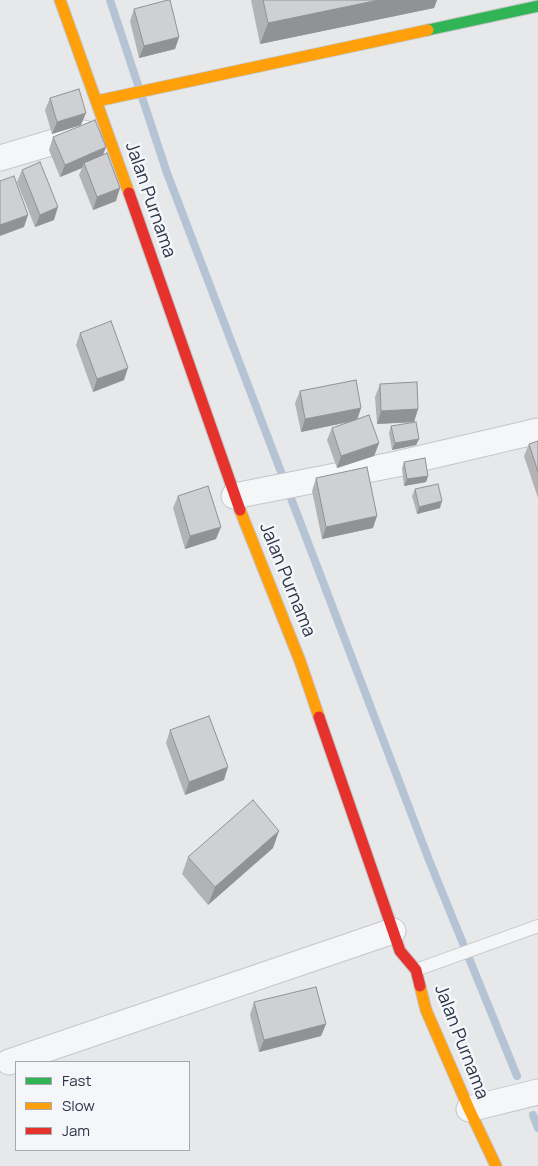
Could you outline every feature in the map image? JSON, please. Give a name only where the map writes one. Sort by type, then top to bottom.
[{"type":"street","name":"Jalan Purnama","points":[[60,0],[98,100],[235,495],[300,661],[400,950],[416,970],[426,1010],[469,1110],[496,1166]]},
{"type":"street","points":[[98,100],[538,6]]},
{"type":"street","points":[[0,158],[106,127]]},
{"type":"street","points":[[235,495],[397,464],[538,431]]},
{"type":"street","points":[[8,1062],[393,931]]},
{"type":"street","points":[[469,1110],[538,1092]]},
{"type":"lane","points":[[416,970],[538,926]]},
{"type":"building","points":[[170,0],[179,37],[144,46],[134,9]]},
{"type":"building","points":[[263,0],[379,0],[268,23]]},
{"type":"building","points":[[79,89],[86,113],[57,122],[50,98]]},
{"type":"building","points":[[95,120],[106,147],[65,165],[53,137]]},
{"type":"building","points":[[107,153],[120,188],[97,197],[84,163]]},
{"type":"building","points":[[40,162],[58,207],[40,215],[22,170]]},
{"type":"building","points":[[14,176],[28,215],[0,225],[0,181]]},
{"type":"building","points":[[111,321],[128,368],[97,379],[80,333]]},
{"type":"building","points":[[356,380],[361,408],[305,419],[300,391]]},
{"type":"building","points":[[417,382],[418,409],[381,411],[380,384]]},
{"type":"building","points":[[369,415],[379,443],[341,456],[332,428]]},
{"type":"building","points":[[416,422],[419,439],[395,443],[391,426]]},
{"type":"building","points":[[538,441],[538,472],[529,444]]},
{"type":"building","points":[[425,458],[428,476],[407,479],[404,462]]},
{"type":"building","points":[[367,467],[377,516],[326,527],[316,478]]},
{"type":"building","points":[[438,484],[442,501],[419,507],[415,489]]},
{"type":"building","points":[[208,486],[221,527],[190,536],[178,496]]},
{"type":"building","points":[[209,716],[228,767],[189,782],[170,730]]},
{"type":"building","points":[[253,800],[279,831],[215,887],[188,857]]},
{"type":"building","points":[[316,987],[326,1024],[264,1040],[254,1002]]},
{"type":"waterway","points":[[110,0],[167,173],[429,860],[517,1076]]},
{"type":"waterway","points":[[533,1115],[538,1128]]},
{"type":"traffic: fast","points":[[428,30],[538,6]]},
{"type":"traffic: slow","points":[[60,0],[129,193]]},
{"type":"traffic: slow","points":[[97,101],[428,30]]},
{"type":"traffic: slow","points":[[240,510],[300,661],[319,717]]},
{"type":"traffic: slow","points":[[420,986],[426,1010],[496,1166]]},
{"type":"traffic: jam","points":[[129,193],[240,510]]},
{"type":"traffic: jam","points":[[319,717],[400,951],[416,970],[420,986]]}]
